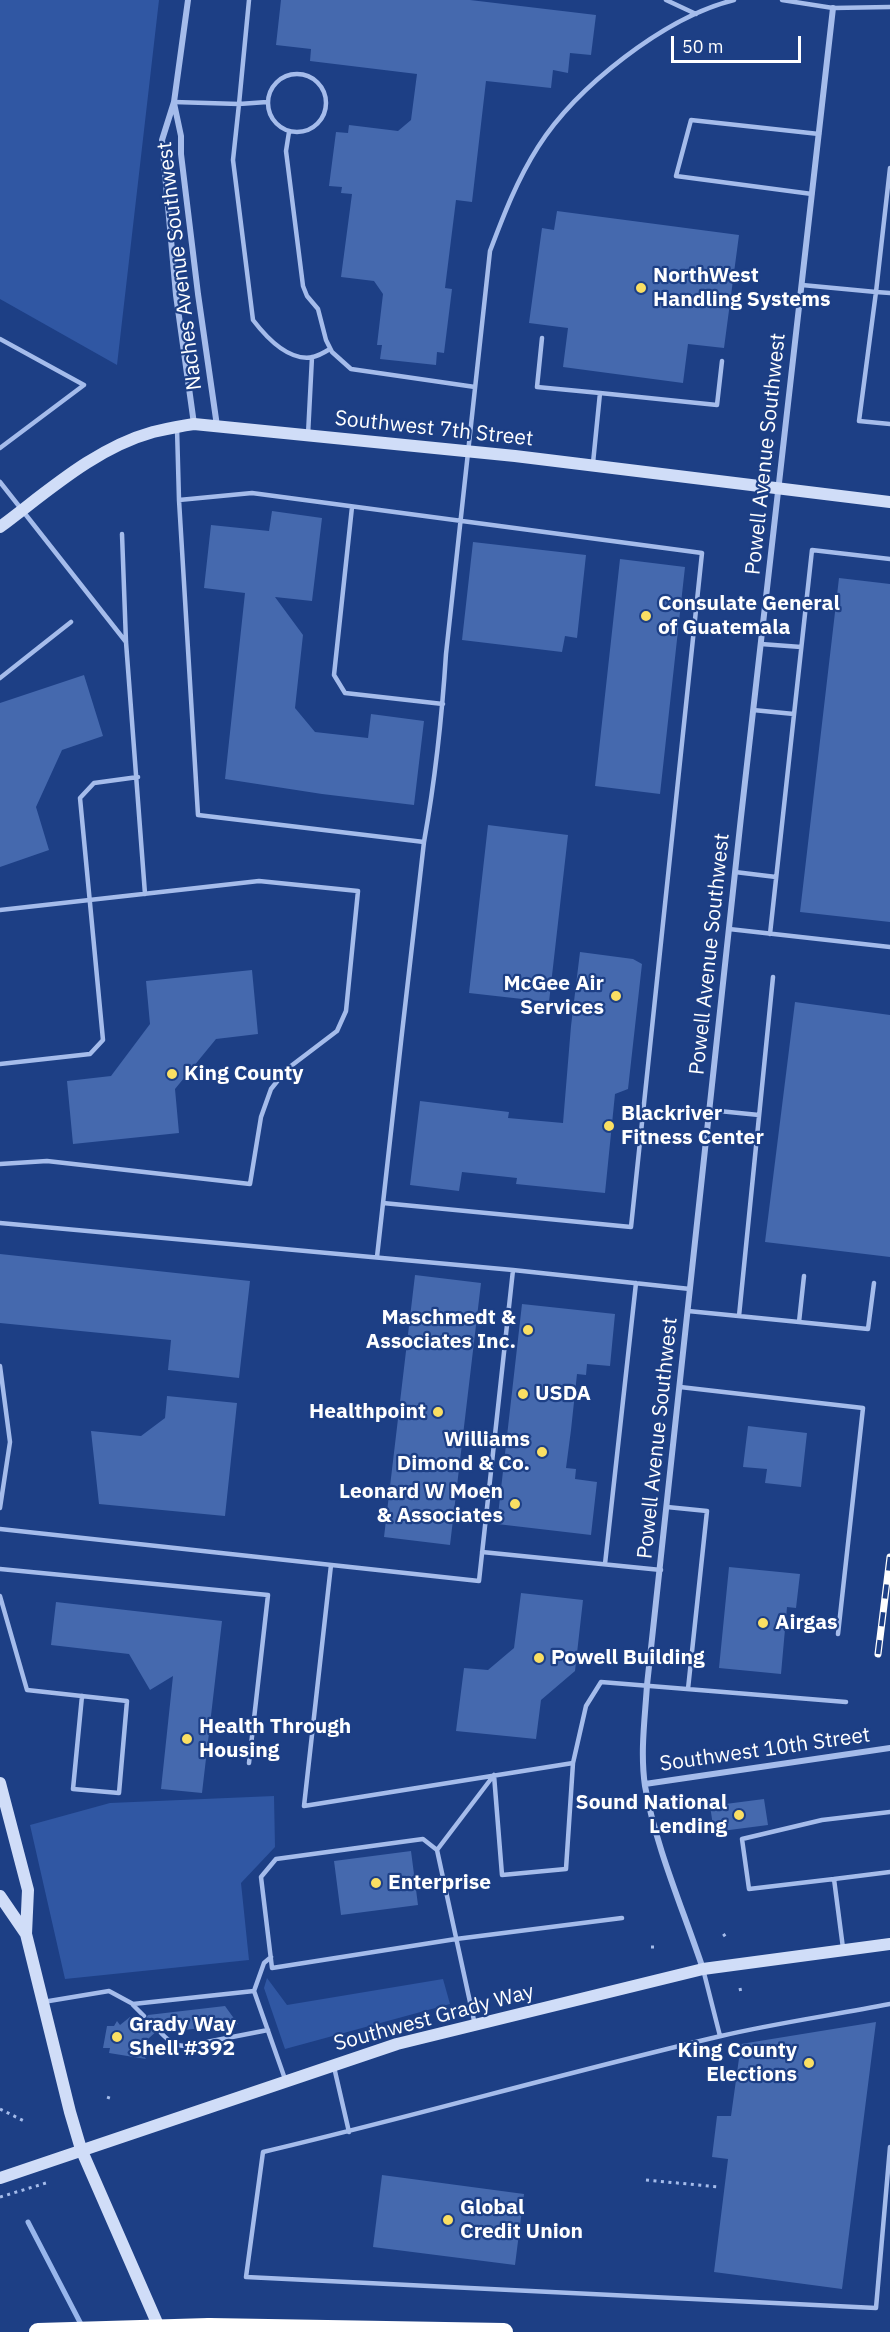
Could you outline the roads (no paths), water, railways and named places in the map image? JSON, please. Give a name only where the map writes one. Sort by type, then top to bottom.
[{"type":"highway","points":[[38,2332],[209,2327],[504,2332]]},
{"type":"street","name":"Naches Avenue Southwest","points":[[188,0],[174,102],[162,140],[176,295],[194,424]]},
{"type":"street","name":"Powell Avenue Southwest","points":[[703,1969],[654,1823],[645,1784],[642,1747],[735,872],[833,8]]},
{"type":"street","name":"Naches Avenue Southwest","points":[[174,102],[181,136],[181,154],[196,282],[217,426]]},
{"type":"street","name":"Southwest 7th Street","points":[[0,527],[75,470],[113,449],[151,433],[194,424],[468,451],[890,502]]},
{"type":"street","name":"Southwest 10th Street","points":[[645,1784],[890,1748]]},
{"type":"street","points":[[0,1783],[28,1890],[26,1934],[81,2149],[161,2332]]},
{"type":"street","points":[[0,1896],[26,1934]]},
{"type":"street","name":"Southwest Grady Way","points":[[0,2178],[397,2044],[703,1969],[890,1944]]},
{"type":"lane","points":[[249,0],[233,160],[253,320],[268,340],[294,356],[312,357],[330,349]]},
{"type":"lane","points":[[666,0],[696,14]]},
{"type":"lane","points":[[378,1257],[424,842],[443,704],[446,654],[490,251],[510,195],[539,146],[561,116],[594,83],[680,20],[734,0]]},
{"type":"lane","points":[[782,0],[833,8],[890,7]]},
{"type":"lane","points":[[833,8],[834,0]]},
{"type":"lane","points":[[290,75],[309,77],[323,90],[325,109],[316,125],[298,133],[289,132],[273,121],[268,112],[267,102],[274,84],[290,75]]},
{"type":"lane","points":[[174,102],[239,104],[267,102]]},
{"type":"lane","points":[[812,194],[676,176],[691,120],[819,134]]},
{"type":"lane","points":[[289,132],[286,151],[303,286],[307,296],[318,309],[330,349],[351,369],[475,387]]},
{"type":"lane","points":[[890,168],[859,421],[890,424]]},
{"type":"lane","points":[[802,285],[890,293]]},
{"type":"lane","points":[[542,338],[537,387],[717,405],[722,361]]},
{"type":"lane","points":[[0,339],[84,386],[0,448]]},
{"type":"lane","points":[[308,435],[312,357]]},
{"type":"lane","points":[[593,466],[600,393]]},
{"type":"lane","points":[[177,427],[178,500],[198,815],[424,842]]},
{"type":"lane","points":[[0,482],[126,642]]},
{"type":"lane","points":[[178,500],[252,493],[702,553],[631,1227],[383,1203]]},
{"type":"lane","points":[[352,507],[334,675],[345,693],[443,704]]},
{"type":"lane","points":[[122,534],[126,642],[138,777],[145,894]]},
{"type":"lane","points":[[770,934],[812,550],[890,559]]},
{"type":"lane","points":[[0,678],[71,622]]},
{"type":"lane","points":[[761,644],[801,647]]},
{"type":"lane","points":[[753,710],[794,714]]},
{"type":"lane","points":[[0,1064],[90,1054],[103,1040],[80,798],[94,783],[138,777]]},
{"type":"lane","points":[[735,872],[776,877]]},
{"type":"lane","points":[[0,910],[259,881],[358,891],[346,1011],[337,1031],[287,1069],[271,1089],[261,1117],[250,1184],[48,1161],[0,1164]]},
{"type":"lane","points":[[729,929],[890,947]]},
{"type":"lane","points":[[739,1316],[772,977]]},
{"type":"lane","points":[[709,1110],[759,1115]]},
{"type":"lane","points":[[0,1223],[378,1257],[690,1289]]},
{"type":"lane","points":[[0,1529],[479,1581],[513,1270]]},
{"type":"lane","points":[[799,1322],[804,1276]]},
{"type":"lane","points":[[605,1564],[636,1283]]},
{"type":"lane","points":[[688,1311],[868,1329],[874,1283]]},
{"type":"lane","points":[[0,1366],[10,1442],[0,1508]]},
{"type":"lane","points":[[680,1388],[863,1408],[838,1634]]},
{"type":"lane","points":[[667,1508],[707,1510],[688,1689]]},
{"type":"lane","points":[[482,1552],[661,1570]]},
{"type":"lane","points":[[332,1565],[304,1806],[573,1762]]},
{"type":"lane","points":[[0,1569],[268,1595],[249,1763]]},
{"type":"lane","points":[[0,1596],[27,1690],[82,1696],[127,1701],[118,1793],[73,1789],[82,1696]]},
{"type":"lane","points":[[494,1775],[502,1875],[566,1869],[573,1762],[586,1706],[600,1682],[846,1702]]},
{"type":"lane","points":[[436,1850],[494,1775]]},
{"type":"lane","points":[[890,1812],[822,1820],[742,1839],[749,1889],[890,1872]]},
{"type":"lane","points":[[476,2025],[456,1939],[436,1850],[423,1839],[276,1859],[261,1877],[272,1968],[456,1939],[622,1918]]},
{"type":"lane","points":[[834,1879],[843,1951]]},
{"type":"lane","points":[[271,1957],[264,1963],[254,1991],[285,2082]]},
{"type":"lane","points":[[703,1969],[720,2036]]},
{"type":"lane","points":[[133,2004],[254,1991]]},
{"type":"lane","points":[[42,2002],[109,1992],[133,2004],[144,2016]]},
{"type":"lane","points":[[890,2004],[720,2036],[263,2152],[246,2277],[876,2308],[890,2146]]},
{"type":"lane","points":[[161,2032],[176,2046],[186,2046],[268,2030]]},
{"type":"lane","points":[[334,2065],[349,2132]]},
{"type":"waterway","points":[[28,2222],[83,2328]]},
{"type":"railway","points":[[878,1654],[890,1557]]},
{"type":"place","name":"NorthWest Handling Systems","points":[[641,288]]},
{"type":"place","name":"Consulate General of Guatemala","points":[[646,616]]},
{"type":"place","name":"McGee Air Services","points":[[616,996]]},
{"type":"place","name":"King County","points":[[172,1074]]},
{"type":"place","name":"Blackriver Fitness Center","points":[[609,1126]]},
{"type":"place","name":"Maschmedt & Associates Inc.","points":[[528,1330]]},
{"type":"place","name":"USDA","points":[[523,1394]]},
{"type":"place","name":"Healthpoint","points":[[438,1412]]},
{"type":"place","name":"Williams Dimond & Co.","points":[[542,1452]]},
{"type":"place","name":"Leonard W Moen & Associates","points":[[515,1504]]},
{"type":"place","name":"Airgas","points":[[763,1623]]},
{"type":"place","name":"Powell Building","points":[[539,1658]]},
{"type":"place","name":"Health Through Housing","points":[[187,1739]]},
{"type":"place","name":"Sound National Lending","points":[[739,1815]]},
{"type":"place","name":"Enterprise","points":[[376,1883]]},
{"type":"place","name":"Grady Way Shell #392","points":[[117,2037]]},
{"type":"place","name":"King County Elections","points":[[809,2063]]},
{"type":"place","name":"Global Credit Union","points":[[448,2220]]}]
